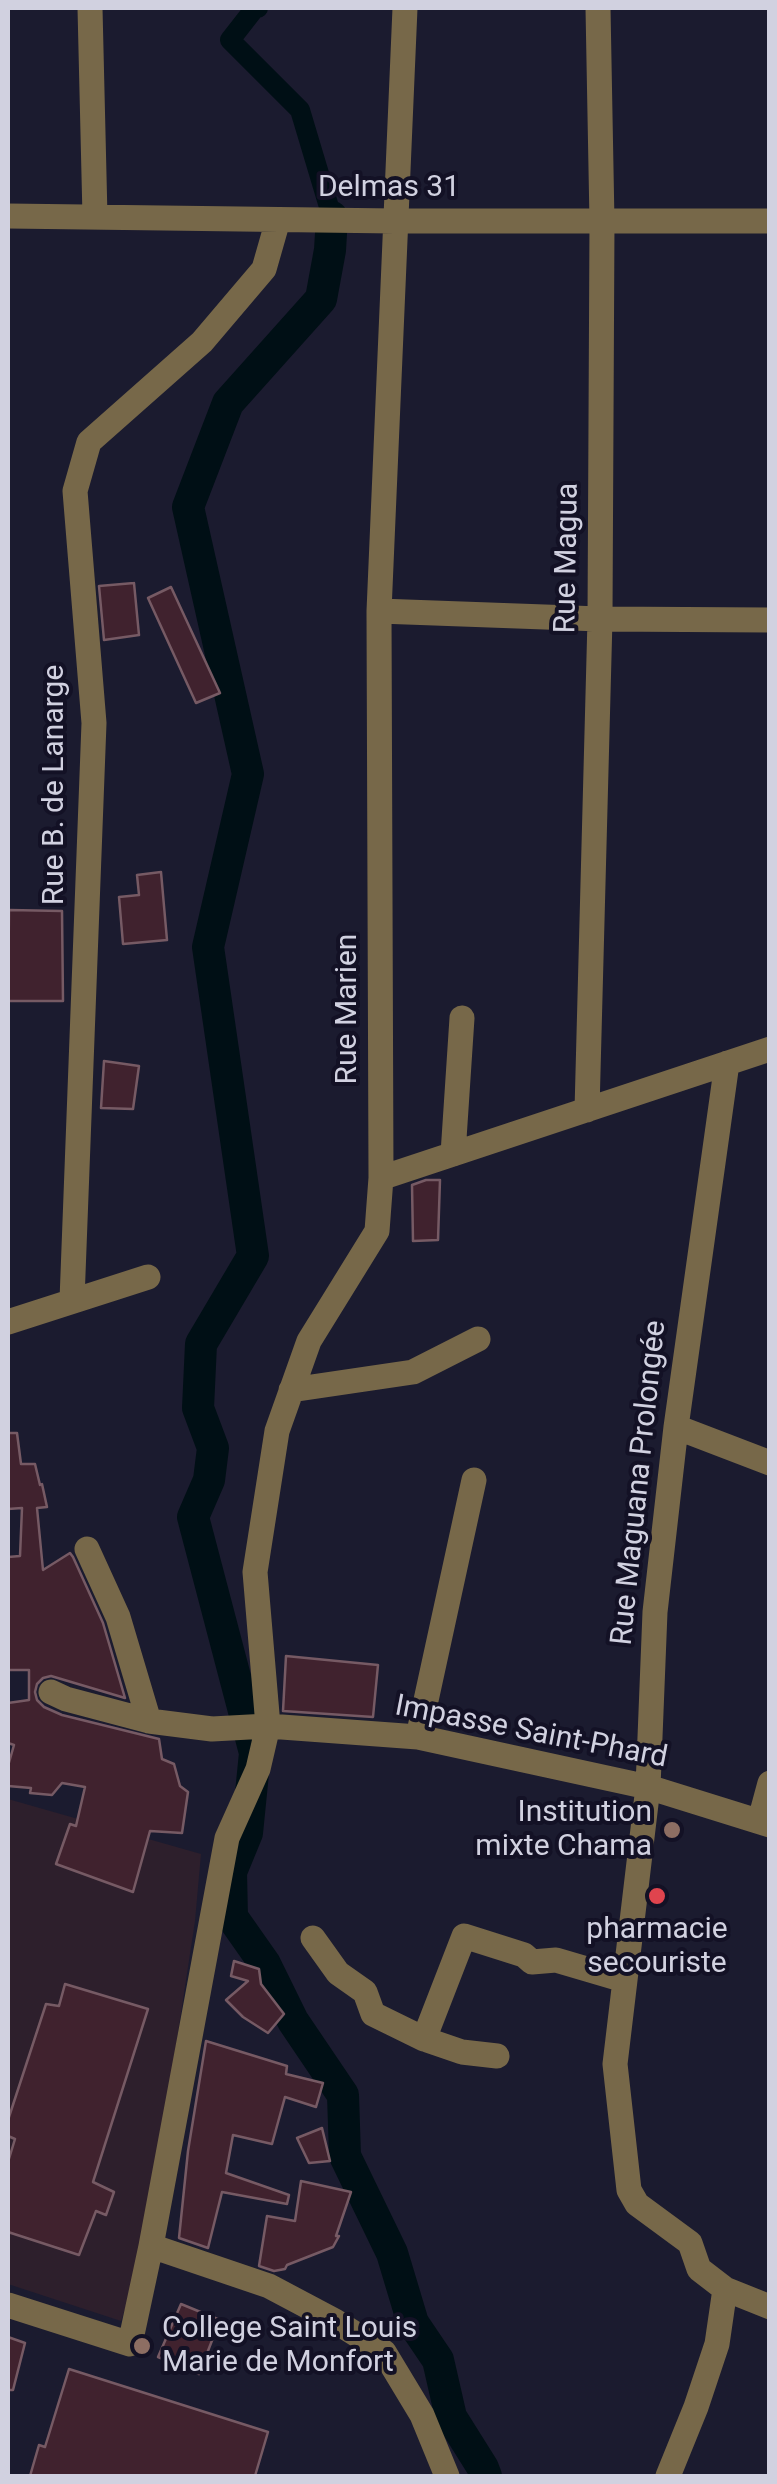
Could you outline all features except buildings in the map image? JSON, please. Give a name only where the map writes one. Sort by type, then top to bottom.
[{"type":"street","points":[[90,8],[95,217]]},
{"type":"street","name":"Rue Marien","points":[[8,2305],[130,2344],[226,1838],[258,1769],[268,1726],[255,1572],[276,1432],[309,1341],[377,1231],[381,1178],[379,611],[405,8]]},
{"type":"street","name":"Rue Magua","points":[[587,1110],[600,619],[602,222],[598,8]]},
{"type":"street","name":"Delmas 31","points":[[8,216],[770,221]]},
{"type":"street","name":"Rue B. de Lanarge","points":[[72,1300],[94,723],[75,491],[89,442],[214,328],[264,269],[278,220]]},
{"type":"street","points":[[379,611],[770,620]]},
{"type":"street","points":[[452,1154],[462,1018]]},
{"type":"street","points":[[381,1178],[770,1049]]},
{"type":"street","name":"Rue Maguana Prolongée","points":[[725,2289],[699,2269],[690,2243],[636,2204],[629,2190],[615,2064],[648,1787],[655,1612],[676,1427],[727,1063]]},
{"type":"street","points":[[8,1322],[148,1277]]},
{"type":"street","points":[[291,1390],[414,1372],[478,1339]]},
{"type":"street","points":[[676,1427],[770,1464]]},
{"type":"street","points":[[418,1738],[474,1480]]},
{"type":"street","points":[[87,1549],[118,1618],[148,1722]]},
{"type":"street","name":"Impasse Saint-Phard","points":[[51,1692],[148,1722],[212,1730],[268,1726],[418,1738],[648,1787],[765,1822]]},
{"type":"street","points":[[765,1822],[770,1783]]},
{"type":"street","points":[[424,2039],[464,1936],[524,1955],[532,1962],[556,1960],[624,1980]]},
{"type":"street","points":[[313,1938],[338,1973],[365,1992],[373,2014],[462,2052],[497,2056]]},
{"type":"street","points":[[151,2246],[269,2286],[384,2352],[422,2415],[448,2476]]},
{"type":"street","points":[[668,2476],[717,2344],[725,2289],[770,2307]]},
{"type":"shaded area","points":[[8,1799],[201,1854],[195,1921],[145,2250],[121,2321],[8,2284]]},
{"type":"waterway","points":[[258,8],[230,40],[300,110],[332,217]]},
{"type":"waterway","points":[[332,217],[321,299],[228,403],[188,507],[248,774],[208,947],[253,1256],[201,1344],[198,1408],[213,1448],[209,1480],[193,1517],[255,1753],[247,1833],[231,1872],[232,1917],[265,1964],[293,2021],[343,2095],[345,2156],[392,2253],[413,2323],[438,2360],[451,2417],[486,2476]]},
{"type":"place","name":"Institution mixte Chama","points":[[672,1830]]},
{"type":"place","name":"pharmacie secouriste","points":[[657,1896]]},
{"type":"place","name":"College Saint Louis Marie de Monfort","points":[[142,2346]]}]
